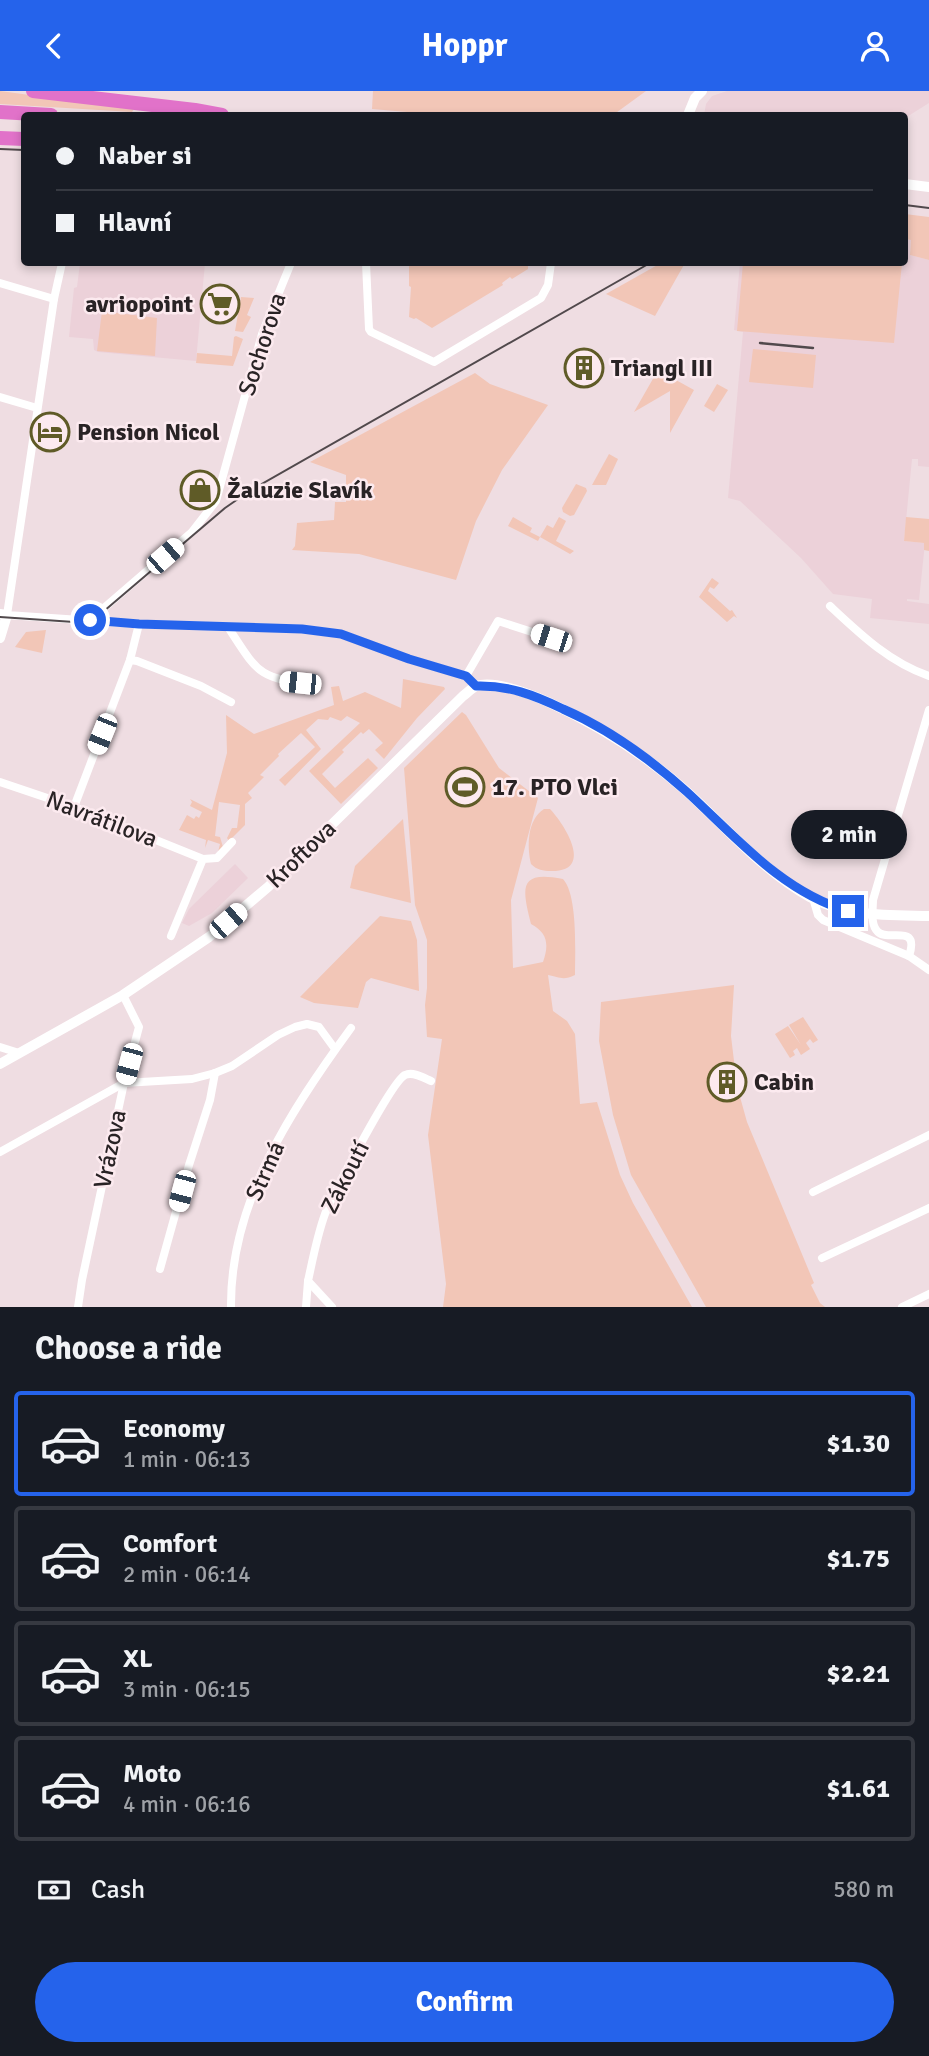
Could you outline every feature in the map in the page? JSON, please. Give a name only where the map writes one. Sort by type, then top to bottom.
[{"type":"highway","points":[[33,91],[204,112]]},
{"type":"highway","points":[[0,112],[21,113]]},
{"type":"highway","points":[[0,138],[21,139]]},
{"type":"street","points":[[689,112],[695,98],[702,91]]},
{"type":"street","points":[[908,184],[929,187]]},
{"type":"street","points":[[0,638],[61,266]]},
{"type":"street","name":"Sochorova","points":[[90,620],[192,532],[216,501],[262,334],[290,266]]},
{"type":"street","points":[[366,266],[369,329],[434,362],[541,298],[548,285],[551,266]]},
{"type":"street","points":[[0,283],[54,299]]},
{"type":"street","points":[[0,397],[37,408]]},
{"type":"street","points":[[830,606],[867,642],[916,672],[929,676]]},
{"type":"street","points":[[3,615],[139,624],[302,629],[341,634],[466,676],[476,686],[500,686],[533,695],[595,724],[638,752],[684,789],[790,885],[813,898],[848,911],[872,915],[929,916]]},
{"type":"street","points":[[466,676],[498,621],[560,641]]},
{"type":"street","points":[[74,807],[130,660],[139,624]]},
{"type":"street","points":[[228,627],[251,663],[265,675],[286,681],[315,684]]},
{"type":"street","points":[[130,660],[201,687],[231,702]]},
{"type":"street","name":"Kroftova","points":[[0,1064],[123,995],[198,945],[266,888],[476,686]]},
{"type":"street","points":[[909,956],[909,939],[898,934],[881,934],[877,931],[872,915],[873,900],[929,710]]},
{"type":"street","name":"Navrátilova","points":[[0,782],[74,807],[203,859]]},
{"type":"street","points":[[171,936],[203,859],[217,857],[232,842]]},
{"type":"street","points":[[813,898],[818,915],[825,922],[909,956],[929,970]]},
{"type":"street","name":"Vrázova","points":[[78,1307],[124,1083],[139,1027],[123,995]]},
{"type":"street","points":[[0,1152],[124,1083],[192,1079],[215,1073],[232,1066],[278,1035],[307,1024],[319,1027],[335,1049]]},
{"type":"street","name":"Strmá","points":[[231,1307],[231,1286],[252,1190],[287,1123],[351,1028]]},
{"type":"street","points":[[0,1047],[19,1053]]},
{"type":"street","points":[[160,1269],[210,1100],[215,1073]]},
{"type":"street","name":"Zákoutí","points":[[308,1281],[315,1244],[326,1212],[392,1090],[403,1075],[411,1073],[431,1081]]},
{"type":"street","points":[[813,1192],[929,1135]]},
{"type":"street","points":[[822,1258],[929,1208]]},
{"type":"street","points":[[306,1307],[308,1281]]},
{"type":"street","points":[[308,1281],[332,1307]]},
{"type":"street","points":[[902,1307],[929,1294]]},
{"type":"shaded area","points":[[0,91],[134,109],[132,112],[0,104]]},
{"type":"shaded area","points":[[373,91],[646,91],[617,112],[407,112],[372,109]]},
{"type":"shaded area","points":[[727,91],[929,91],[929,103],[908,116],[908,112],[705,112],[712,96]]},
{"type":"shaded area","points":[[908,214],[929,217],[929,260],[910,255],[911,240],[908,240]]},
{"type":"shaded area","points":[[908,240],[911,240],[910,255],[929,260],[929,467],[918,466],[918,459],[912,459],[904,541],[925,543],[919,600],[907,601],[929,604],[929,624],[870,618],[872,599],[833,594],[801,558],[740,501],[728,498],[743,332],[734,330],[740,266],[908,266]]},
{"type":"shaded area","points":[[80,266],[205,266],[196,361],[98,352],[94,350],[93,339],[69,337],[74,288],[77,287]]},
{"type":"shaded area","points":[[409,266],[528,266],[528,269],[512,279],[510,277],[503,285],[432,328],[416,318],[409,317]]},
{"type":"shaded area","points":[[656,266],[683,266],[655,316],[606,294]]},
{"type":"shaded area","points":[[743,266],[902,266],[894,343],[737,331]]},
{"type":"shaded area","points":[[241,297],[254,298],[247,315],[251,317],[243,332],[235,331]]},
{"type":"shaded area","points":[[102,311],[157,318],[155,356],[97,351]]},
{"type":"shaded area","points":[[236,336],[243,339],[233,366],[196,363],[197,353],[232,356]]},
{"type":"shaded area","points":[[753,349],[816,355],[813,388],[749,382]]},
{"type":"shaded area","points":[[658,370],[694,390],[670,433],[670,391],[634,412]]},
{"type":"shaded area","points":[[475,373],[490,384],[548,405],[502,470],[476,521],[456,580],[359,554],[292,550],[295,546],[297,523],[334,520],[335,502],[346,502],[346,475],[310,462]]},
{"type":"shaded area","points":[[717,384],[728,390],[714,412],[704,406]]},
{"type":"shaded area","points":[[609,454],[618,459],[606,485],[592,485]]},
{"type":"shaded area","points":[[576,484],[587,491],[574,515],[570,516],[563,512],[562,508]]},
{"type":"shaded area","points":[[513,517],[532,528],[530,532],[540,537],[538,541],[508,526]]},
{"type":"shaded area","points":[[559,517],[566,521],[556,541],[574,551],[570,554],[540,537],[547,525],[553,528]]},
{"type":"shaded area","points":[[906,517],[929,519],[929,551],[924,550],[924,543],[904,541]]},
{"type":"shaded area","points":[[712,578],[719,583],[708,591],[732,610],[737,618],[734,616],[727,622],[699,597]]},
{"type":"shaded area","points":[[46,630],[42,653],[15,647],[26,632]]},
{"type":"shaded area","points":[[403,679],[445,689],[384,759],[375,750],[383,743],[369,729],[363,734],[361,732],[342,750],[344,752],[322,774],[335,788],[368,758],[378,768],[341,804],[309,771],[360,723],[347,716],[341,721],[330,717],[328,720],[318,719],[306,730],[321,749],[285,786],[279,780],[315,747],[301,733],[278,754],[260,775],[264,777],[248,793],[252,798],[245,804],[245,825],[229,841],[227,838],[232,828],[237,828],[240,805],[219,802],[215,836],[220,837],[223,847],[218,852],[220,844],[208,840],[205,848],[206,840],[179,830],[187,815],[194,819],[196,816],[199,818],[202,812],[190,806],[190,799],[212,810],[227,753],[226,715],[254,734],[334,705],[331,687],[339,686],[343,701],[365,692],[401,708]]},
{"type":"shaded area","points":[[462,712],[499,768],[538,798],[511,900],[513,968],[543,962],[546,950],[544,935],[531,924],[525,892],[527,885],[538,877],[563,879],[568,887],[573,911],[575,975],[564,978],[548,975],[553,1011],[567,1021],[575,1034],[580,1104],[597,1102],[620,1175],[692,1307],[443,1307],[446,1284],[428,1135],[442,1039],[427,1037],[427,940],[415,905],[404,768]]},
{"type":"shaded area","points":[[544,809],[550,809],[556,816],[573,846],[572,864],[564,869],[543,870],[531,864],[531,826]]},
{"type":"shaded area","points":[[403,819],[411,903],[350,888],[355,866]]},
{"type":"shaded area","points":[[235,864],[248,878],[212,913],[189,926],[182,923],[189,909]]},
{"type":"shaded area","points":[[380,916],[411,921],[417,940],[419,991],[371,978],[366,982],[358,1008],[314,1003],[300,997]]},
{"type":"shaded area","points":[[734,985],[731,1036],[737,1086],[747,1122],[814,1283],[811,1285],[825,1307],[706,1307],[631,1175],[613,1115],[599,1041],[601,1002]]},
{"type":"shaded area","points":[[803,1017],[818,1040],[813,1043],[810,1039],[806,1043],[810,1049],[801,1055],[797,1048],[793,1051],[795,1055],[790,1058],[775,1034],[788,1026],[801,1045],[789,1025]]},
{"type":"tram line","points":[[0,149],[21,150]]},
{"type":"tram line","points":[[908,205],[929,208]]},
{"type":"tram line","points":[[0,617],[74,622],[97,617],[225,508],[251,490],[645,266]]},
{"type":"railway","points":[[760,343],[813,348]]},
{"type":"place","name":"avriopoint","points":[[220,304]]},
{"type":"place","name":"Triangl III","points":[[584,368]]},
{"type":"place","name":"Pension Nicol","points":[[50,432]]},
{"type":"place","name":"Žaluzie Slavík","points":[[200,490]]},
{"type":"place","name":"17. PTO Vlci","points":[[465,787]]},
{"type":"place","name":"Cabin","points":[[727,1082]]},
{"type":"route","points":[[90,620],[302,629],[341,634],[466,676],[476,686],[500,686],[533,695],[595,724],[638,752],[684,789],[790,885],[813,898],[848,911]]}]
